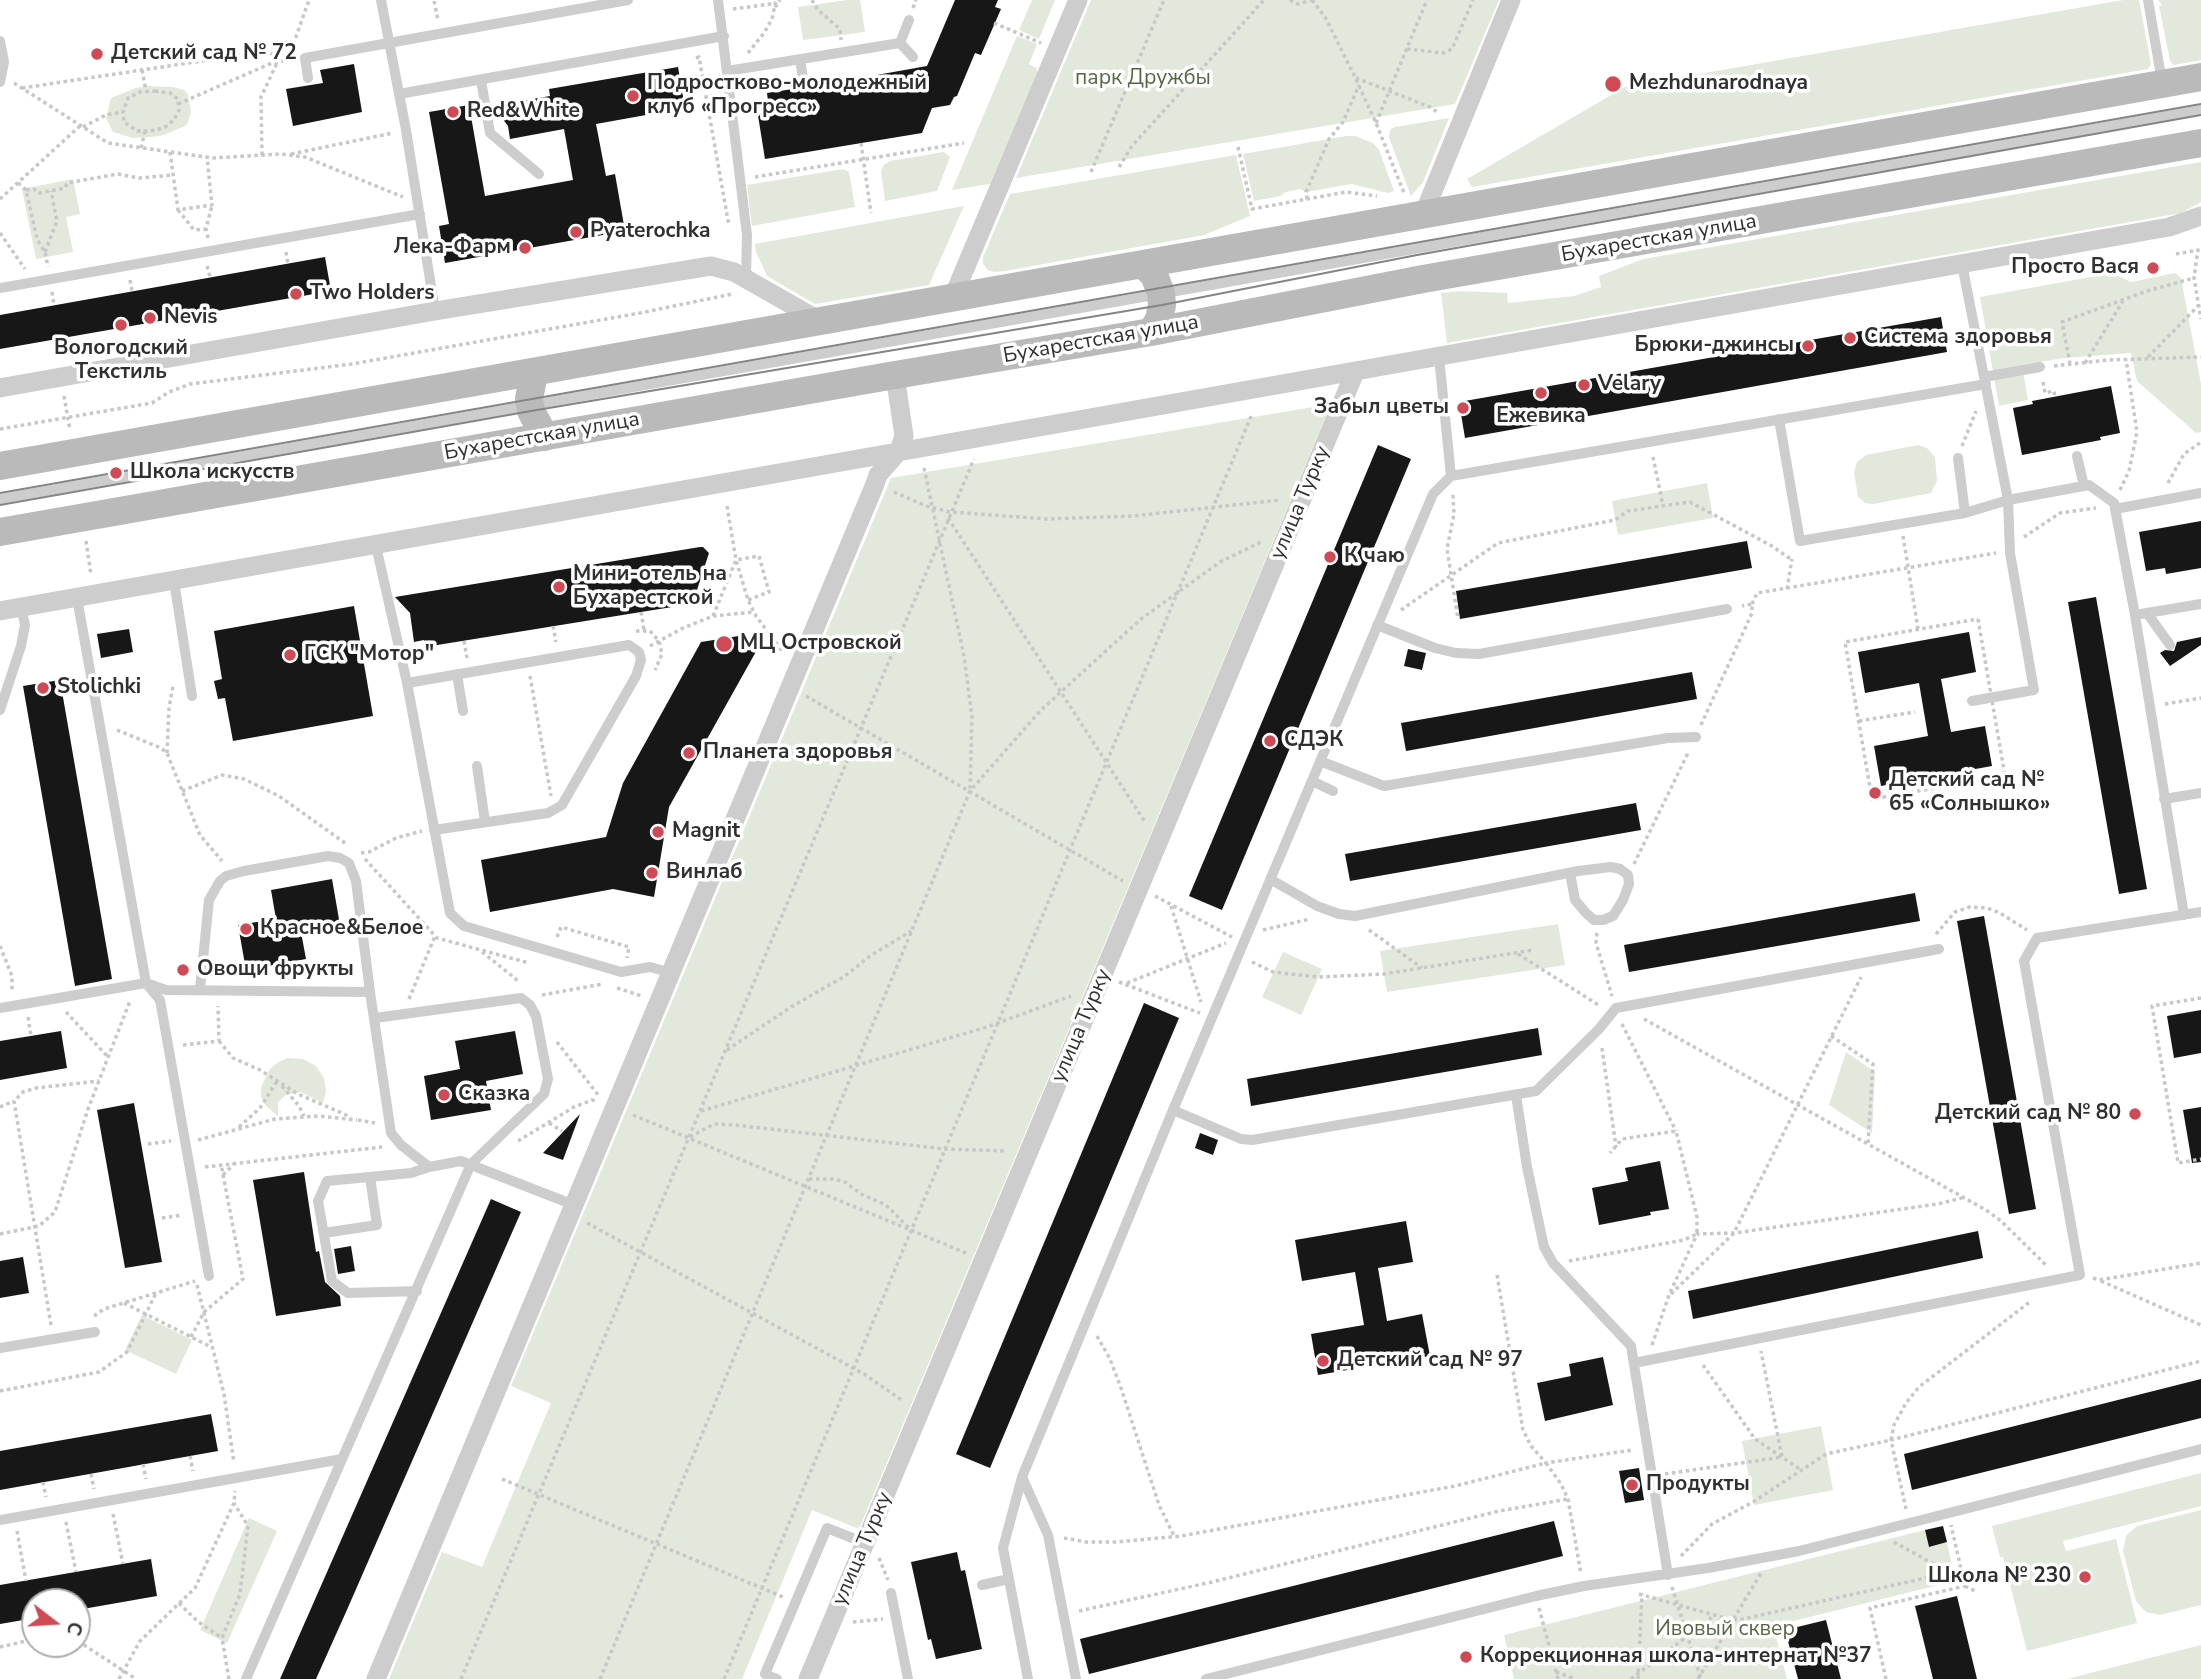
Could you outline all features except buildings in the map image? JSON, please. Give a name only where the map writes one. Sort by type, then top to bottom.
[{"type":"main road","points":[[0,466],[1143,264],[1414,206],[2201,77]]},
{"type":"main road","name":"Бухарестская улица","points":[[0,532],[1151,332],[1423,279],[2201,143]]},
{"type":"main road","points":[[1143,264],[1154,275],[1161,293],[1159,320],[1151,332]]},
{"type":"main road","points":[[534,373],[530,405],[545,437]]},
{"type":"street","points":[[953,297],[1078,0]]},
{"type":"street","points":[[1414,206],[1511,0]]},
{"type":"street","points":[[0,611],[2169,227],[2201,216]]},
{"type":"street","points":[[0,388],[697,267],[725,268],[742,284],[820,321]]},
{"type":"street","name":"улица Турку","points":[[808,1679],[871,1550],[919,1413],[1355,372]]},
{"type":"street","points":[[376,1679],[792,687],[878,475],[900,451],[904,436],[895,375]]},
{"type":"lane","points":[[381,0],[406,130],[435,311]]},
{"type":"lane","points":[[308,78],[305,58],[628,0]]},
{"type":"lane","points":[[2148,0],[2163,84]]},
{"type":"lane","points":[[720,5],[747,235],[742,284]]},
{"type":"lane","points":[[900,43],[909,20]]},
{"type":"lane","points":[[399,94],[724,36]]},
{"type":"lane","points":[[0,41],[4,62],[1,80]]},
{"type":"lane","points":[[727,71],[900,43]]},
{"type":"lane","points":[[900,43],[913,57]]},
{"type":"lane","points":[[800,59],[803,79]]},
{"type":"lane","points":[[481,79],[490,133],[539,174]]},
{"type":"lane","points":[[0,499],[2201,110]]},
{"type":"lane","points":[[0,288],[420,214]]},
{"type":"lane","points":[[1962,264],[2008,500],[2010,547],[2034,690],[1972,701]]},
{"type":"lane","points":[[1439,357],[1451,476]]},
{"type":"lane","points":[[1028,1679],[1003,1548],[1021,1477],[1433,494],[1451,476],[1779,419],[2040,367]]},
{"type":"lane","points":[[1779,419],[1800,541],[1965,513],[2008,500],[2089,485],[2115,506],[2184,915]]},
{"type":"lane","points":[[2077,456],[2084,486]]},
{"type":"lane","points":[[1958,458],[1965,513]]},
{"type":"lane","points":[[2115,506],[2201,493]]},
{"type":"lane","points":[[376,545],[407,683],[431,830],[450,913],[464,926],[621,972],[650,967],[671,973]]},
{"type":"lane","points":[[174,581],[192,695]]},
{"type":"lane","points":[[77,598],[141,984],[160,1000],[209,1276]]},
{"type":"lane","points":[[2135,615],[2201,604]]},
{"type":"lane","points":[[0,710],[21,646],[25,625],[21,607]]},
{"type":"lane","points":[[1377,625],[1435,648],[1456,653],[1479,654],[1727,609]]},
{"type":"lane","points":[[2147,613],[2170,645]]},
{"type":"lane","points":[[407,683],[629,645],[639,652],[641,660],[636,676],[562,806],[548,813],[431,830]]},
{"type":"lane","points":[[457,674],[463,711]]},
{"type":"lane","points":[[1320,761],[1384,786],[1668,738],[1696,737]]},
{"type":"lane","points":[[477,766],[485,822]]},
{"type":"lane","points":[[1312,780],[1333,792]]},
{"type":"lane","points":[[2164,799],[2201,793]]},
{"type":"lane","points":[[200,989],[209,900],[219,881],[244,871],[328,856],[349,863],[354,871],[391,1133],[401,1145],[429,1167]]},
{"type":"lane","points":[[1270,879],[1328,911],[1355,916],[1570,873],[1611,867],[1628,875],[1629,884],[1613,916],[1594,920],[1575,900],[1570,873]]},
{"type":"lane","points":[[1634,1363],[2080,1275],[2024,961],[2037,938],[2201,912]]},
{"type":"lane","points":[[1173,1110],[1241,1139],[1252,1140],[1536,1091],[1598,1029],[1615,1008],[1939,949]]},
{"type":"lane","points":[[0,1008],[141,984],[166,989],[370,992]]},
{"type":"lane","points":[[246,1679],[471,1164],[544,1094],[548,1079],[536,1016],[530,1005],[521,998],[375,1018]]},
{"type":"lane","points":[[1516,1095],[1527,1167],[1544,1247],[1553,1263],[1631,1346],[1668,1575]]},
{"type":"lane","points":[[417,1291],[348,1293],[332,1281],[318,1201],[327,1181],[411,1173],[461,1161],[573,1209]]},
{"type":"lane","points":[[324,1233],[377,1225],[370,1177]]},
{"type":"lane","points":[[0,1348],[95,1332]]},
{"type":"lane","points":[[1206,1679],[1536,1596],[1770,1557],[2201,1449]]},
{"type":"lane","points":[[0,1520],[342,1459]]},
{"type":"lane","points":[[1021,1477],[1048,1535],[1076,1679]]},
{"type":"lane","points":[[777,1679],[761,1676],[827,1528],[871,1550]]},
{"type":"lane","points":[[982,1585],[1009,1579]]},
{"type":"lane","points":[[891,1593],[908,1679]]},
{"type":"path","points":[[290,55],[309,0]]},
{"type":"path","points":[[727,71],[742,60],[764,33],[778,0]]},
{"type":"path","points":[[812,0],[818,10],[840,29],[842,52]]},
{"type":"path","points":[[1091,172],[1164,0]]},
{"type":"path","points":[[1119,167],[1132,146],[1264,0]]},
{"type":"path","points":[[1290,0],[1298,4],[1312,0],[1325,17],[1414,206]]},
{"type":"path","points":[[1376,123],[1427,0]]},
{"type":"path","points":[[1406,49],[1444,53],[1452,49],[1473,0]]},
{"type":"path","points":[[720,5],[776,6]]},
{"type":"path","points":[[995,23],[1041,43]]},
{"type":"path","points":[[22,88],[267,51],[283,61]]},
{"type":"path","points":[[688,59],[699,57],[731,238]]},
{"type":"path","points":[[178,104],[277,62],[261,97],[262,155]]},
{"type":"path","points":[[142,70],[146,91]]},
{"type":"path","points":[[1355,78],[1430,107],[1437,113]]},
{"type":"path","points":[[1,80],[22,88],[108,143],[207,157],[304,157],[407,199],[420,214]]},
{"type":"path","points":[[1307,199],[1306,192],[1329,139],[1343,122],[1359,85]]},
{"type":"path","points":[[146,91],[170,93],[178,99],[179,110],[174,120],[163,128],[137,131],[124,122],[122,112],[128,98],[146,91]]},
{"type":"path","points":[[0,199],[82,126],[106,115],[122,112]]},
{"type":"path","points":[[286,155],[406,130]]},
{"type":"path","points":[[141,148],[145,131]]},
{"type":"path","points":[[861,143],[871,214]]},
{"type":"path","points":[[740,179],[964,143]]},
{"type":"path","points":[[1238,147],[1252,209],[1346,192],[1386,197]]},
{"type":"path","points":[[170,152],[178,209],[194,230],[206,229]]},
{"type":"path","points":[[207,157],[212,205],[206,229],[211,251]]},
{"type":"path","points":[[26,190],[34,189],[39,193],[51,191],[65,188],[66,183],[118,174],[139,178],[173,175]]},
{"type":"path","points":[[18,183],[26,190],[37,239],[45,253],[50,279]]},
{"type":"path","points":[[45,253],[57,221],[51,191]]},
{"type":"path","points":[[178,209],[212,205]]},
{"type":"path","points":[[0,233],[25,268],[30,282]]},
{"type":"path","points":[[2176,254],[2198,250],[2194,278],[2201,319]]},
{"type":"path","points":[[2070,364],[2062,322],[2124,299],[2194,278]]},
{"type":"path","points":[[0,429],[152,403],[169,392],[190,384],[352,364],[640,313],[724,296],[734,293],[742,284]]},
{"type":"path","points":[[2085,363],[2124,299]]},
{"type":"path","points":[[2146,359],[2199,305]]},
{"type":"path","points":[[2040,367],[2201,357]]},
{"type":"path","points":[[1752,604],[1757,593],[1998,552],[2010,547],[2060,513],[2115,506],[2129,471],[2137,432],[2126,360]]},
{"type":"path","points":[[1958,458],[1985,380]]},
{"type":"path","points":[[64,390],[71,437]]},
{"type":"path","points":[[2045,393],[2054,391],[2055,397]]},
{"type":"path","points":[[724,1679],[1252,414]]},
{"type":"path","points":[[2154,502],[2172,478],[2184,454],[2201,442]]},
{"type":"path","points":[[1654,458],[1663,506]]},
{"type":"path","points":[[461,1679],[974,459]]},
{"type":"path","points":[[924,468],[960,625],[973,742],[970,791]]},
{"type":"path","points":[[875,484],[950,512],[1014,518],[1077,519],[1302,498]]},
{"type":"path","points":[[1453,493],[1454,514],[1447,550],[1458,619]]},
{"type":"path","points":[[1394,615],[1493,545],[1615,520],[1628,512],[1690,502],[1772,546],[1791,560]]},
{"type":"path","points":[[727,506],[736,560],[748,600],[787,657]]},
{"type":"path","points":[[948,518],[1158,842]]},
{"type":"path","points":[[1901,524],[1919,630]]},
{"type":"path","points":[[600,1679],[970,791],[1061,691],[1141,619],[1234,554],[1287,534]]},
{"type":"path","points":[[1787,589],[1791,560],[1800,541]]},
{"type":"path","points":[[87,544],[90,569]]},
{"type":"path","points":[[736,560],[759,556],[769,592],[748,600]]},
{"type":"path","points":[[713,616],[736,560]]},
{"type":"path","points":[[641,612],[644,630]]},
{"type":"path","points":[[639,652],[713,616],[754,612]]},
{"type":"path","points":[[1978,619],[1991,697],[2005,776],[1872,799],[1845,642],[1978,619]]},
{"type":"path","points":[[546,646],[556,644],[553,626]]},
{"type":"path","points":[[631,632],[650,631],[659,641],[662,654],[649,680]]},
{"type":"path","points":[[457,662],[467,660],[464,641]]},
{"type":"path","points":[[529,671],[553,807]]},
{"type":"path","points":[[174,684],[169,708],[167,753],[200,835],[223,862]]},
{"type":"path","points":[[792,687],[1138,890],[1235,939],[1125,984]]},
{"type":"path","points":[[2149,707],[2201,698]]},
{"type":"path","points":[[1859,721],[1915,712]]},
{"type":"path","points":[[115,730],[161,748],[167,753]]},
{"type":"path","points":[[183,791],[222,775],[244,779],[279,796],[347,845]]},
{"type":"path","points":[[361,853],[369,852],[405,834],[431,830]]},
{"type":"path","points":[[355,851],[372,865],[441,940],[538,965]]},
{"type":"path","points":[[701,1111],[997,1024],[1119,982],[1206,1016],[1170,904]]},
{"type":"path","points":[[1925,951],[1955,912],[1970,907],[1987,908],[2000,913],[2037,938]]},
{"type":"path","points":[[1247,934],[1319,918],[1328,911]]},
{"type":"path","points":[[1355,916],[1422,968]]},
{"type":"path","points":[[1599,920],[1596,943],[1615,1008],[1638,1016],[1964,1198],[2001,1221],[2059,1278],[1919,1387],[1906,1403],[1894,1425],[1891,1440],[1909,1523]]},
{"type":"path","points":[[556,941],[561,927],[629,947],[626,960],[629,960]]},
{"type":"path","points":[[726,1050],[791,1007],[845,976],[870,956],[913,929]]},
{"type":"path","points":[[406,1009],[435,936]]},
{"type":"path","points":[[0,946],[12,976],[12,1006]]},
{"type":"path","points":[[480,950],[516,979],[518,986]]},
{"type":"path","points":[[1238,956],[1273,972],[1319,977],[1384,974],[1533,950]]},
{"type":"path","points":[[1669,1296],[1734,1233],[1868,962]]},
{"type":"path","points":[[593,980],[644,997]]},
{"type":"path","points":[[0,1234],[35,1227],[55,1212],[108,1057],[141,984]]},
{"type":"path","points":[[540,995],[604,984]]},
{"type":"path","points":[[217,989],[219,1041],[233,1058],[313,1102],[358,1120]]},
{"type":"path","points":[[51,999],[108,1057]]},
{"type":"path","points":[[2201,999],[2152,1006],[2178,1163],[2201,1159]]},
{"type":"path","points":[[1598,1029],[1616,1147]]},
{"type":"path","points":[[1831,1036],[1873,1064],[1868,1143]]},
{"type":"path","points":[[169,1047],[219,1041]]},
{"type":"path","points":[[556,1041],[599,1094]]},
{"type":"path","points":[[276,1080],[299,1106],[304,1116]]},
{"type":"path","points":[[237,1129],[260,1108],[276,1080]]},
{"type":"path","points":[[0,1107],[14,1101],[23,1092],[36,1088],[99,1081]]},
{"type":"path","points":[[510,1147],[574,1107],[593,1100],[601,1101]]},
{"type":"path","points":[[14,1101],[54,1339]]},
{"type":"path","points":[[626,1112],[974,1256]]},
{"type":"path","points":[[148,1144],[171,1141],[185,1144],[275,1119],[304,1116],[390,1125]]},
{"type":"path","points":[[549,1123],[562,1131]]},
{"type":"path","points":[[688,1138],[714,1124],[945,1149],[1028,1152]]},
{"type":"path","points":[[1610,1153],[1622,1139],[1676,1131],[1697,1217],[1697,1234],[1669,1296],[1646,1361]]},
{"type":"path","points":[[190,1169],[401,1145]]},
{"type":"path","points":[[223,1175],[236,1163]]},
{"type":"path","points":[[191,1337],[204,1312],[243,1279],[221,1164]]},
{"type":"path","points":[[809,1179],[845,1182],[861,1194],[886,1205],[911,1230]]},
{"type":"path","points":[[1553,1263],[1684,1240],[1697,1234],[1734,1233],[1926,1206],[1964,1198]]},
{"type":"path","points":[[573,1209],[640,1251],[854,1369],[919,1413]]},
{"type":"path","points":[[162,1218],[184,1214]]},
{"type":"path","points":[[2099,1280],[2201,1263]]},
{"type":"path","points":[[1497,1275],[1523,1430],[1531,1446],[1561,1484],[1568,1499],[1584,1586]]},
{"type":"path","points":[[2080,1275],[2099,1280],[2201,1325]]},
{"type":"path","points":[[95,1332],[94,1315],[104,1309],[209,1276]]},
{"type":"path","points":[[0,1391],[99,1372],[127,1352],[156,1293]]},
{"type":"path","points":[[123,1303],[213,1348]]},
{"type":"path","points":[[1086,1322],[1110,1359],[1159,1505],[1174,1536]]},
{"type":"path","points":[[1758,1338],[1782,1457]]},
{"type":"path","points":[[1694,1351],[1755,1439],[1802,1470]]},
{"type":"path","points":[[1699,1678],[1668,1575],[1679,1558],[1712,1524],[1753,1502],[1826,1454],[2201,1361]]},
{"type":"path","points":[[1048,1535],[1086,1542],[1174,1536],[1455,1486],[1546,1462],[1648,1447]]},
{"type":"path","points":[[1653,1476],[1782,1457]]},
{"type":"path","points":[[502,1479],[796,1602]]},
{"type":"path","points":[[1064,1614],[1212,1582],[1499,1511],[1568,1499]]},
{"type":"path","points":[[111,1500],[123,1564]]},
{"type":"path","points":[[229,1679],[222,1638],[240,1594],[248,1526],[234,1503]]},
{"type":"path","points":[[63,1509],[76,1572]]},
{"type":"path","points":[[1948,1513],[1965,1586]]},
{"type":"path","points":[[14,1518],[26,1581]]},
{"type":"path","points":[[1875,1532],[1950,1573]]},
{"type":"path","points":[[871,1550],[887,1574],[891,1593]]},
{"type":"path","points":[[1699,1678],[1770,1557]]},
{"type":"path","points":[[1607,1583],[1732,1620],[1961,1570]]},
{"type":"path","points":[[1638,1676],[1643,1578]]},
{"type":"path","points":[[1886,1679],[1870,1608],[1965,1586],[1975,1591]]},
{"type":"path","points":[[1536,1596],[1558,1679]]},
{"type":"path","points":[[179,1603],[197,1621],[222,1638]]},
{"type":"path","points":[[1631,1679],[1715,1615]]},
{"type":"path","points":[[852,1622],[896,1617]]},
{"type":"path","points":[[0,1647],[21,1642]]},
{"type":"path","points":[[91,1650],[136,1679]]},
{"type":"path","points":[[119,1679],[124,1671]]},
{"type":"path","points":[[1556,1672],[1575,1679]]},
{"type":"green space","points":[[860,0],[865,32],[803,40],[798,7]]},
{"type":"green space","points":[[1032,0],[1055,0],[1039,39],[1019,30]]},
{"type":"green space","name":"парк Дружбы","points":[[1091,0],[1499,0],[1455,104],[1016,178]]},
{"type":"green space","points":[[2123,0],[2139,0],[2151,64],[2148,69],[1472,187],[1467,179],[1625,87]]},
{"type":"green space","points":[[2158,0],[2201,0],[2201,60],[2174,65],[2170,61],[2159,6],[2162,5]]},
{"type":"green space","points":[[1017,36],[1037,44],[1029,64],[1036,68],[1038,73],[990,184],[952,190]]},
{"type":"green space","points":[[148,86],[173,87],[188,94],[191,112],[187,125],[164,135],[151,137],[133,138],[113,132],[106,118],[111,98]]},
{"type":"green space","points":[[1449,118],[1423,182],[1411,196],[1389,137],[1390,130]]},
{"type":"green space","points":[[1355,136],[1373,143],[1379,150],[1394,191],[1388,193],[1352,184],[1306,192],[1300,189],[1254,201],[1243,154]]},
{"type":"green space","points":[[944,152],[950,157],[937,191],[885,201],[881,171],[884,165],[890,161]]},
{"type":"green space","points":[[1236,155],[1250,216],[1204,235],[1005,271],[994,272],[983,264],[983,257],[1010,194]]},
{"type":"green space","points":[[2201,162],[2201,202],[2181,213],[1447,343],[1441,293],[1507,293],[1508,303],[1574,296],[1601,287],[1599,276],[1643,259]]},
{"type":"green space","points":[[843,169],[849,172],[855,207],[752,226],[747,185]]},
{"type":"green space","points":[[73,179],[80,214],[66,217],[73,252],[36,259],[22,189]]},
{"type":"green space","points":[[964,206],[929,285],[815,304],[767,276],[756,252],[755,244]]},
{"type":"green space","points":[[2113,273],[2131,282],[2175,273],[2181,278],[2201,384],[2201,432],[2196,433],[2137,381],[2131,353],[2064,358],[2022,365],[2028,400],[1999,406],[1980,297]]},
{"type":"green space","points":[[1331,404],[859,1529],[812,1510],[742,1679],[389,1679],[442,1552],[482,1567],[551,1403],[511,1386],[891,478]]},
{"type":"green space","points":[[1918,445],[1927,448],[1935,457],[1937,481],[1931,493],[1873,504],[1865,503],[1858,497],[1854,472],[1857,462],[1866,455]]},
{"type":"green space","points":[[1707,483],[1713,518],[1618,535],[1612,501]]},
{"type":"green space","points":[[1558,924],[1565,965],[1387,992],[1380,951]]},
{"type":"green space","points":[[1283,952],[1322,969],[1301,1015],[1262,997]]},
{"type":"green space","points":[[1846,1052],[1875,1072],[1872,1133],[1829,1105]]},
{"type":"green space","points":[[287,1058],[303,1059],[316,1066],[324,1078],[326,1091],[323,1103],[301,1092],[286,1095],[278,1102],[278,1116],[266,1106],[261,1097],[261,1087],[270,1069]]},
{"type":"green space","points":[[142,1315],[192,1340],[176,1374],[125,1350]]},
{"type":"green space","points":[[1821,1426],[1833,1490],[1754,1505],[1742,1441]]},
{"type":"green space","points":[[2201,1473],[2201,1506],[2063,1541],[2066,1551],[2116,1539],[2137,1623],[2027,1651],[2003,1557],[2000,1557],[1992,1526]]},
{"type":"green space","points":[[2201,1510],[2201,1605],[2160,1615],[2146,1612],[2136,1601],[2123,1551],[2126,1536],[2137,1526]]},
{"type":"green space","points":[[249,1518],[277,1531],[227,1643],[200,1630]]},
{"type":"green space","name":"Ивовый сквер","points":[[1925,1530],[1929,1547],[1947,1542],[1955,1581],[1773,1626],[1787,1679],[1514,1679],[1504,1635]]},
{"type":"green space","points":[[2201,1645],[2201,1679],[2067,1679]]},
{"type":"tram line","points":[[0,493],[2201,104]]},
{"type":"tram line","points":[[0,505],[531,411],[1162,305],[1417,255],[2201,115]]},
{"type":"place","name":"Детский сад № 72","points":[[97,54]]},
{"type":"place","name":"Mezhdunarodnaya","points":[[1613,84]]},
{"type":"place","name":"Подростково-молодежный клуб «Прогресс»","points":[[633,96]]},
{"type":"place","name":"Red&White","points":[[453,112]]},
{"type":"place","name":"Pyaterochka","points":[[576,232]]},
{"type":"place","name":"Лека-Фарм","points":[[525,248]]},
{"type":"place","name":"Просто Вася","points":[[2153,268]]},
{"type":"place","name":"Two Holders","points":[[296,294]]},
{"type":"place","name":"Nevis","points":[[150,318]]},
{"type":"place","name":"Вологодский Текстиль","points":[[121,325]]},
{"type":"place","name":"Система здоровья","points":[[1850,338]]},
{"type":"place","name":"Брюки-джинсы","points":[[1808,346]]},
{"type":"place","name":"Velary","points":[[1584,385]]},
{"type":"place","name":"Ежевика","points":[[1541,393]]},
{"type":"place","name":"Забыл цветы","points":[[1463,408]]},
{"type":"place","name":"Школа искусств","points":[[116,473]]},
{"type":"place","name":"К чаю","points":[[1330,557]]},
{"type":"place","name":"Мини-отель на Бухарестской","points":[[559,587]]},
{"type":"place","name":"МЦ Островской","points":[[724,644]]},
{"type":"place","name":"ГСК \"Мотор\"","points":[[290,655]]},
{"type":"place","name":"Stolichki","points":[[43,688]]},
{"type":"place","name":"СДЭК","points":[[1270,741]]},
{"type":"place","name":"Планета здоровья","points":[[689,753]]},
{"type":"place","name":"Детский сад № 65 «Солнышко»","points":[[1875,793]]},
{"type":"place","name":"Magnit","points":[[658,832]]},
{"type":"place","name":"Винлаб","points":[[652,873]]},
{"type":"place","name":"Красное&Белое","points":[[246,929]]},
{"type":"place","name":"Овощи фрукты","points":[[183,970]]},
{"type":"place","name":"Сказка","points":[[444,1095]]},
{"type":"place","name":"Детский сад № 80","points":[[2135,1114]]},
{"type":"place","name":"Детский сад № 97","points":[[1323,1361]]},
{"type":"place","name":"Продукты","points":[[1632,1485]]},
{"type":"place","name":"Школа № 230","points":[[2085,1577]]},
{"type":"place","name":"Коррекционная школа-интернат №37","points":[[1466,1657]]}]
